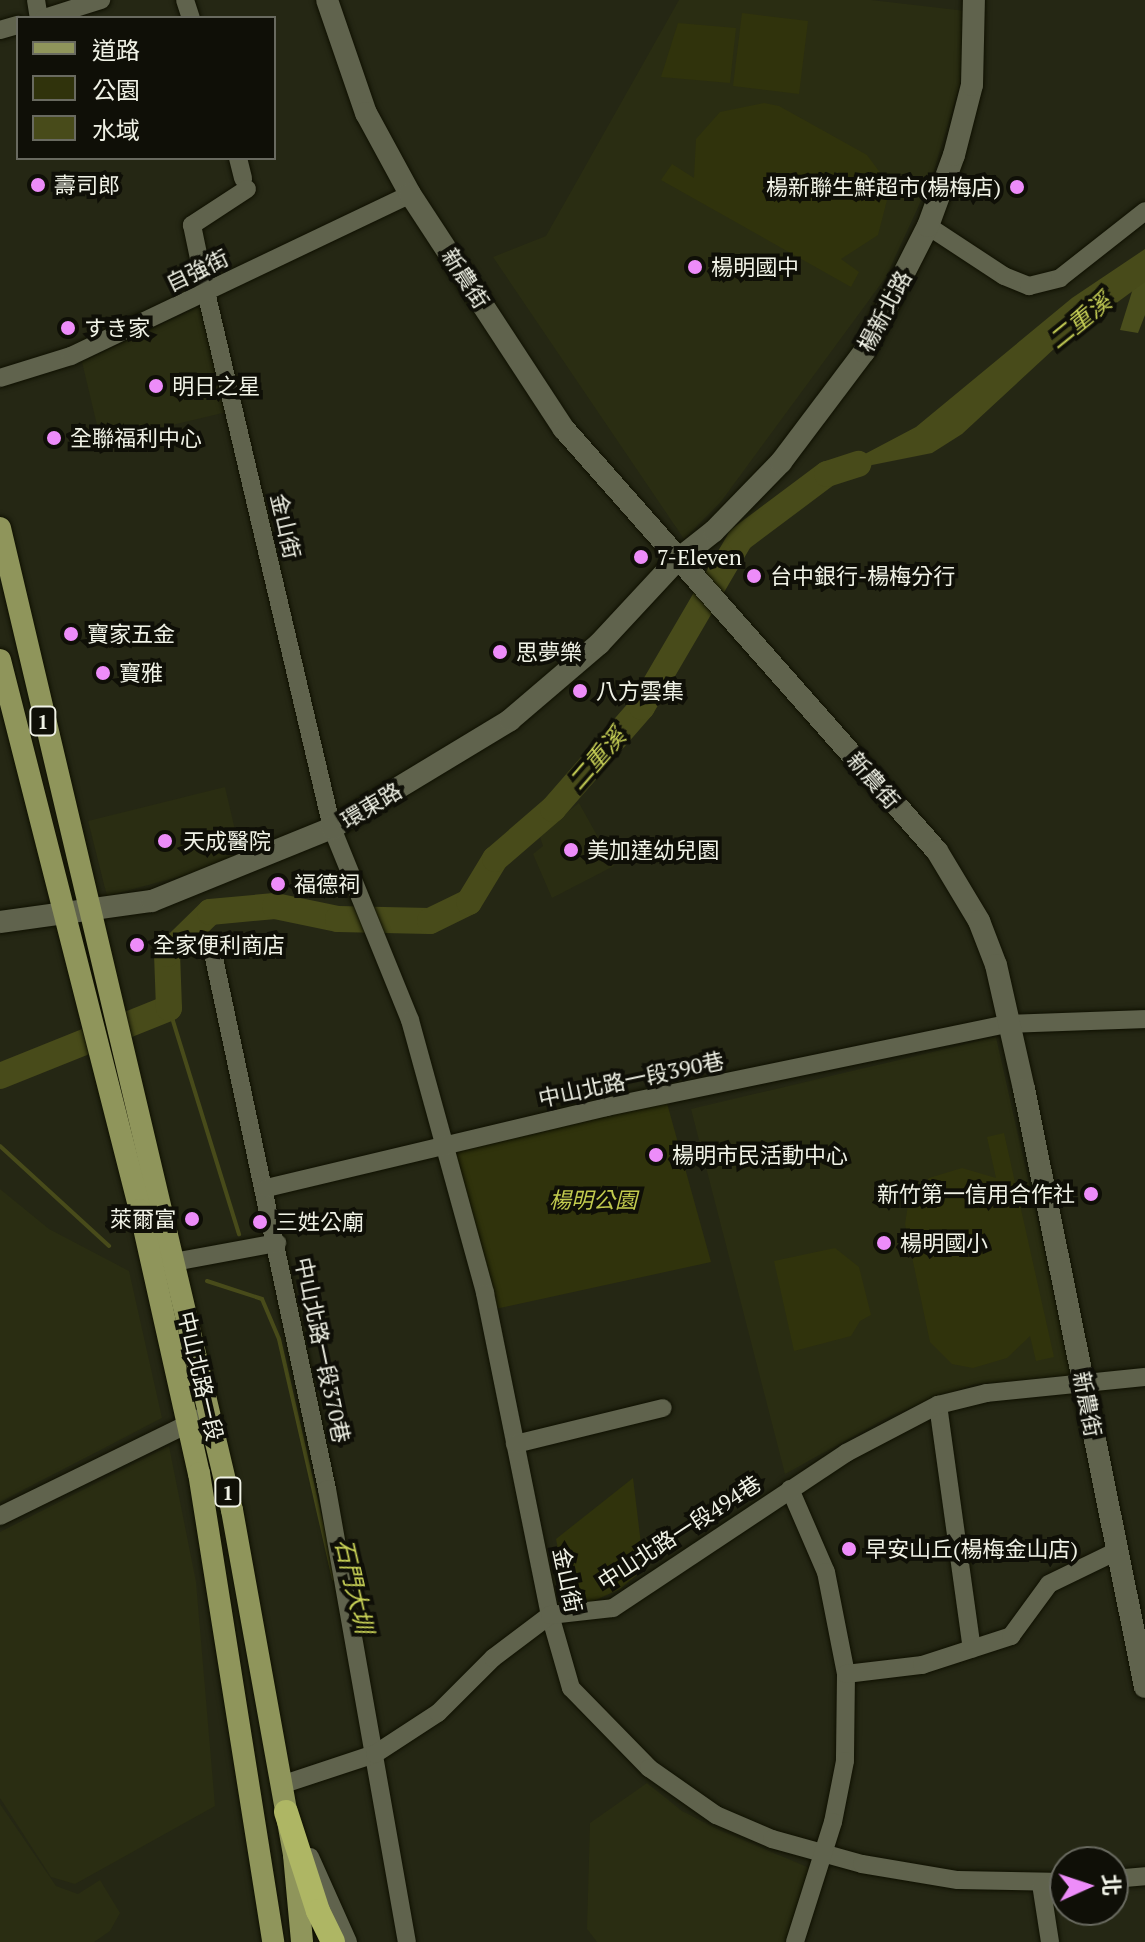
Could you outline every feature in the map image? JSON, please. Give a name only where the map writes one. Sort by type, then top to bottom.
[{"type":"highway","points":[[286,1812],[318,1911],[333,1942]]},
{"type":"main road","name":"1","points":[[0,528],[91,913]]},
{"type":"main road","name":"1","points":[[0,660],[63,916]]},
{"type":"main road","name":"中山北路一段","points":[[91,913],[211,1416],[246,1587],[286,1812],[302,1942]]},
{"type":"main road","name":"中山北路一段","points":[[63,916],[187,1420],[220,1591],[273,1942]]},
{"type":"main road","points":[[220,1591],[246,1587]]},
{"type":"street","points":[[48,16],[101,0]]},
{"type":"street","name":"新農街","points":[[327,0],[366,113],[410,194],[564,429],[676,561],[937,851],[979,921],[996,965],[1085,1384],[1145,1687]]},
{"type":"street","name":"楊新北路","points":[[676,561],[714,531],[781,462],[855,364],[928,226],[954,155],[972,85],[974,0]]},
{"type":"street","name":"金山街","points":[[239,160],[245,184],[192,225],[206,292],[332,828],[383,946],[410,1020],[485,1293],[550,1615],[571,1688],[649,1768],[716,1815],[824,1855],[958,1880],[1049,1883]]},
{"type":"street","name":"自強街","points":[[0,378],[71,356],[410,194]]},
{"type":"street","points":[[928,226],[1014,283],[1029,286],[1060,278],[1145,211]]},
{"type":"street","name":"環東路","points":[[0,922],[91,913],[152,901],[332,828],[510,720],[599,644],[676,561]]},
{"type":"street","name":"中山北路一段370巷","points":[[214,958],[267,1188],[370,1756],[407,1942]]},
{"type":"street","name":"中山北路一段390巷","points":[[267,1188],[443,1149],[606,1107],[1008,1024],[1145,1019]]},
{"type":"street","points":[[174,1262],[200,1260],[277,1243]]},
{"type":"street","name":"中山北路一段494巷","points":[[550,1615],[613,1608],[790,1489],[938,1405],[987,1393],[1145,1377]]},
{"type":"street","points":[[938,1405],[972,1649]]},
{"type":"street","points":[[515,1444],[663,1408]]},
{"type":"street","points":[[0,1516],[187,1420],[211,1416]]},
{"type":"street","points":[[790,1489],[826,1572],[846,1674],[845,1761],[824,1855],[795,1942]]},
{"type":"street","points":[[846,1674],[922,1665],[1011,1636],[1049,1584],[1117,1551]]},
{"type":"street","points":[[281,1785],[370,1756],[438,1713],[493,1658],[550,1615]]},
{"type":"street","points":[[286,1812],[348,1942]]},
{"type":"street","points":[[1041,1884],[1050,1942]]},
{"type":"shaded area","name":"楊明國中","points":[[679,0],[871,0],[966,11],[960,84],[932,177],[886,277],[720,503],[684,539],[493,257],[546,236]]},
{"type":"shaded area","points":[[1145,250],[1145,315],[1138,333],[1120,330]]},
{"type":"shaded area","name":"明日之星","points":[[205,304],[231,411],[101,442],[82,362]]},
{"type":"shaded area","name":"天成醫院","points":[[225,787],[242,860],[107,896],[88,821]]},
{"type":"shaded area","name":"美加達幼兒園","points":[[579,803],[614,866],[552,898],[533,854],[543,846],[539,834]]},
{"type":"shaded area","name":"楊明國小","points":[[996,1037],[1073,1378],[974,1384],[892,1415],[785,1474],[691,1109]]},
{"type":"shaded area","points":[[0,1189],[49,1229],[129,1271],[162,1418],[0,1502]]},
{"type":"shaded area","points":[[169,1446],[196,1582],[215,1806],[75,1884],[51,1877],[0,1798],[0,1532]]},
{"type":"shaded area","points":[[647,1783],[682,1811],[812,1869],[787,1942],[597,1942],[587,1929],[590,1823]]},
{"type":"shaded area","points":[[0,1804],[56,1886],[78,1894],[100,1880],[120,1913],[110,1931],[94,1942],[0,1942]]},
{"type":"green space","points":[[742,13],[808,21],[799,94],[733,86]]},
{"type":"green space","points":[[678,23],[736,28],[730,83],[661,77]]},
{"type":"green space","points":[[764,103],[779,106],[867,155],[884,178],[887,200],[878,235],[841,259],[859,272],[851,287],[661,180],[672,164],[694,178],[696,139],[720,112]]},
{"type":"green space","name":"楊明公園","points":[[665,1096],[711,1262],[491,1310],[443,1149]]},
{"type":"green space","points":[[1004,1133],[1054,1357],[1036,1361],[1030,1336],[1007,1358],[973,1368],[952,1364],[930,1342],[905,1224],[908,1205],[929,1178],[962,1168],[996,1178],[987,1137]]},
{"type":"green space","points":[[835,1248],[859,1267],[871,1315],[860,1321],[851,1336],[794,1351],[774,1261]]},
{"type":"green space","points":[[633,1478],[644,1569],[620,1589],[587,1604],[568,1600],[556,1539]]},
{"type":"water","points":[[1145,249],[1145,282],[1055,348],[962,434],[932,453],[827,474],[916,427],[1072,298]]},
{"type":"waterway","name":"二重溪","points":[[0,1076],[169,1008],[167,954],[210,912],[275,906],[338,919],[430,921],[469,902],[495,859],[553,809],[642,707],[740,539],[827,474],[858,464]]},
{"type":"waterway","points":[[169,1008],[239,1234]]},
{"type":"waterway","name":"石門大圳","points":[[0,1146],[109,1246]]},
{"type":"waterway","name":"石門大圳","points":[[207,1281],[262,1299],[279,1339],[334,1579]]},
{"type":"place","name":"壽司郎","points":[[38,185]]},
{"type":"place","name":"楊新聯生鮮超市(楊梅店)","points":[[1017,187]]},
{"type":"place","name":"楊明國中","points":[[695,267]]},
{"type":"place","name":"すき家","points":[[68,328]]},
{"type":"place","name":"明日之星","points":[[156,386]]},
{"type":"place","name":"全聯福利中心","points":[[54,438]]},
{"type":"place","name":"7-Eleven","points":[[641,557]]},
{"type":"place","name":"台中銀行-楊梅分行","points":[[754,576]]},
{"type":"place","name":"寶家五金","points":[[71,634]]},
{"type":"place","name":"思夢樂","points":[[500,652]]},
{"type":"place","name":"寶雅","points":[[103,673]]},
{"type":"place","name":"八方雲集","points":[[580,691]]},
{"type":"place","name":"天成醫院","points":[[165,841]]},
{"type":"place","name":"美加達幼兒園","points":[[571,850]]},
{"type":"place","name":"福德祠","points":[[278,884]]},
{"type":"place","name":"全家便利商店","points":[[137,945]]},
{"type":"place","name":"楊明市民活動中心","points":[[656,1155]]},
{"type":"place","name":"新竹第一信用合作社","points":[[1091,1194]]},
{"type":"place","name":"萊爾富","points":[[192,1219]]},
{"type":"place","name":"三姓公廟","points":[[260,1222]]},
{"type":"place","name":"楊明國小","points":[[884,1243]]},
{"type":"place","name":"早安山丘(楊梅金山店)","points":[[849,1549]]}]
